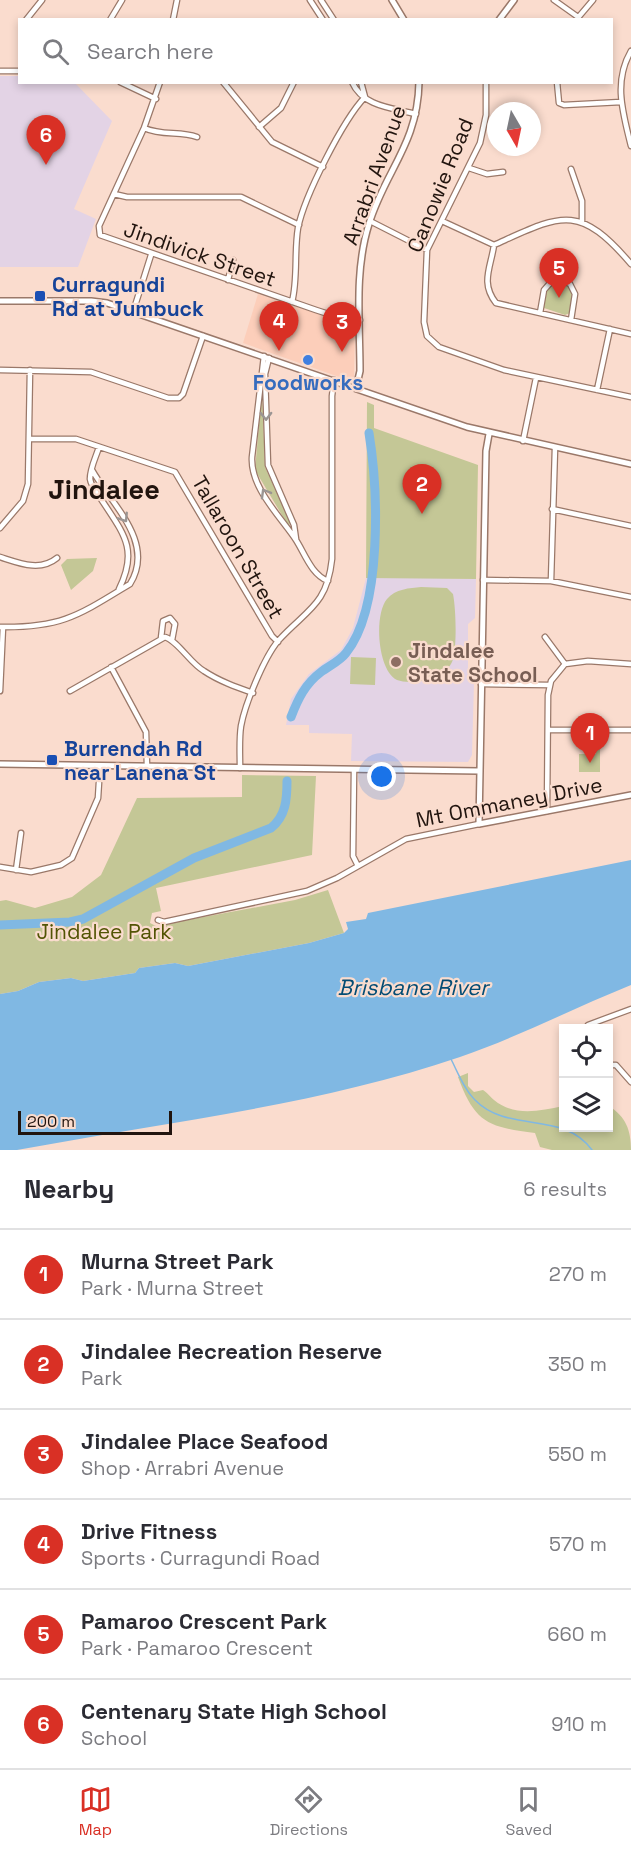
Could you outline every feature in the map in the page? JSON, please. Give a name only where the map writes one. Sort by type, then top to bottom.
[{"type":"street","points":[[28,18],[42,0]]},
{"type":"street","points":[[111,18],[122,0]]},
{"type":"street","points":[[173,18],[177,0]]},
{"type":"street","points":[[310,0],[322,18]]},
{"type":"street","points":[[321,0],[333,18]]},
{"type":"street","points":[[392,0],[403,18]]},
{"type":"street","points":[[500,18],[514,0]]},
{"type":"street","points":[[554,0],[577,18],[593,0]]},
{"type":"street","points":[[631,51],[620,79],[621,102],[631,146]]},
{"type":"street","points":[[0,71],[18,71]]},
{"type":"street","points":[[124,84],[156,99]]},
{"type":"street","points":[[160,84],[144,128],[114,194],[127,197],[241,197],[299,225]]},
{"type":"street","points":[[225,84],[272,142],[323,167]]},
{"type":"street","points":[[259,126],[281,108],[293,84]]},
{"type":"street","points":[[353,84],[358,93],[376,104],[417,114]]},
{"type":"street","points":[[291,302],[299,225],[309,196],[323,167],[343,129],[365,97],[362,84]]},
{"type":"street","name":"Arrabri Avenue","points":[[356,387],[360,371],[359,266],[370,221],[403,155],[417,114],[419,84]]},
{"type":"street","name":"Canowie Road","points":[[486,84],[484,130],[469,168],[428,250],[425,329],[433,344],[504,370],[631,397]]},
{"type":"street","points":[[557,84],[556,96],[559,103],[564,105],[621,102]]},
{"type":"street","points":[[144,128],[164,134],[190,135],[197,138]]},
{"type":"street","points":[[469,168],[487,174],[502,172]]},
{"type":"street","points":[[571,169],[582,201],[582,223]]},
{"type":"street","name":"Jindivick Street","points":[[114,194],[99,226],[100,235],[151,255],[291,302],[343,319],[360,320]]},
{"type":"street","points":[[442,221],[494,245],[550,220],[582,223],[594,227],[604,235],[631,264]]},
{"type":"street","points":[[370,221],[428,250]]},
{"type":"street","points":[[494,245],[487,274],[491,296],[504,305],[631,334]]},
{"type":"street","points":[[133,312],[151,255]]},
{"type":"street","points":[[228,280],[234,260]]},
{"type":"street","points":[[540,314],[544,290],[551,282],[562,280],[570,284],[575,294],[571,320]]},
{"type":"street","points":[[0,301],[96,301],[356,387],[489,434],[631,464]]},
{"type":"street","points":[[597,390],[610,329]]},
{"type":"street","points":[[0,370],[91,372],[168,398],[179,398],[183,394],[203,336]]},
{"type":"street","points":[[267,357],[252,467],[283,525],[297,542],[317,575],[328,581]]},
{"type":"street","points":[[267,357],[265,372],[268,465],[294,525],[297,542]]},
{"type":"street","points":[[0,528],[23,501],[30,469],[30,370]]},
{"type":"street","points":[[523,441],[536,378]]},
{"type":"street","points":[[240,768],[241,724],[253,693],[278,642],[317,604],[328,581],[332,559],[332,396],[334,380]]},
{"type":"street","points":[[479,824],[486,451],[489,434]]},
{"type":"street","name":"Tallaroon Street","points":[[30,439],[76,439],[175,472],[272,636],[278,642]]},
{"type":"street","points":[[99,447],[92,470],[91,483],[127,540],[129,550],[128,571],[119,589]]},
{"type":"street","points":[[551,581],[555,448]]},
{"type":"street","points":[[0,691],[1,627],[28,628],[52,625],[81,613],[130,584],[136,573],[138,552],[135,537],[92,470]]},
{"type":"street","points":[[552,509],[631,526]]},
{"type":"street","points":[[0,556],[36,566],[51,563],[57,558]]},
{"type":"street","points":[[483,580],[551,581],[631,597]]},
{"type":"street","points":[[161,638],[162,623],[170,618],[175,625],[172,640]]},
{"type":"street","points":[[545,637],[565,664]]},
{"type":"street","points":[[70,691],[161,638],[172,640],[183,655],[202,670],[253,693]]},
{"type":"street","points":[[547,811],[550,686],[555,673],[565,664],[588,661],[631,664]]},
{"type":"street","points":[[111,667],[146,732],[147,766]]},
{"type":"street","points":[[481,684],[550,686]]},
{"type":"street","points":[[548,730],[631,730]]},
{"type":"street","points":[[0,764],[479,771]]},
{"type":"street","points":[[0,867],[31,872],[57,867],[72,858],[98,798],[100,766]]},
{"type":"street","points":[[354,770],[353,856],[358,866]]},
{"type":"street","name":"Mt Ommaney Drive","points":[[158,920],[164,922],[301,893],[325,884],[406,838],[631,795]]},
{"type":"street","points":[[16,870],[21,833]]},
{"type":"street","points":[[591,1024],[631,1009]]},
{"type":"street","points":[[613,1065],[616,1065],[631,1082]]},
{"type":"shaded area","points":[[0,76],[18,76],[18,84],[76,84],[112,121],[74,209],[96,219],[78,267],[0,267]]},
{"type":"shaded area","points":[[258,294],[351,325],[355,332],[354,377],[345,379],[243,343]]},
{"type":"shaded area","name":"Jindalee State School","points":[[366,578],[476,579],[475,618],[468,624],[468,676],[474,682],[472,755],[468,762],[351,761],[352,734],[309,733],[309,725],[286,725],[291,699],[309,674],[341,650],[353,628]]},
{"type":"green space","points":[[561,281],[569,285],[572,294],[570,313],[565,315],[544,308],[549,287]]},
{"type":"green space","points":[[262,390],[265,467],[290,522],[289,527],[255,470]]},
{"type":"green space","points":[[367,402],[374,405],[374,428],[478,465],[476,579],[366,578]]},
{"type":"green space","points":[[97,558],[93,571],[71,590],[61,565],[67,559]]},
{"type":"green space","points":[[421,587],[447,588],[453,594],[456,627],[453,659],[446,670],[434,678],[415,682],[400,681],[390,674],[385,665],[380,641],[380,617],[387,599],[394,593]]},
{"type":"green space","points":[[351,657],[376,658],[375,685],[350,684]]},
{"type":"green space","points":[[596,737],[600,737],[600,772],[579,772],[579,754],[596,754]]},
{"type":"green space","name":"Jindalee Park","points":[[242,775],[316,776],[312,855],[156,888],[161,911],[152,913],[150,923],[160,928],[166,924],[295,900],[328,890],[344,933],[309,943],[188,966],[175,963],[139,968],[135,973],[83,981],[71,978],[39,982],[18,991],[0,994],[0,901],[6,900],[35,908],[72,897],[101,875],[137,798],[242,797]]},
{"type":"green space","points":[[468,1073],[468,1086],[474,1092],[483,1090],[494,1100],[510,1109],[527,1111],[559,1107],[559,1132],[613,1132],[613,1109],[626,1125],[631,1150],[552,1150],[540,1147],[535,1133],[494,1125],[485,1120],[471,1104],[458,1077]]},
{"type":"water","name":"Brisbane River","points":[[631,860],[631,985],[482,1049],[406,1074],[296,1101],[17,1150],[0,1150],[0,994],[18,991],[39,982],[71,978],[83,981],[135,973],[139,968],[175,963],[188,966],[309,943],[344,933],[348,929],[346,922],[366,919],[368,913]]},
{"type":"waterway","points":[[291,717],[306,687],[346,653],[358,633],[366,607],[375,547],[374,485],[369,433]]},
{"type":"waterway","points":[[0,925],[70,922],[83,919],[194,858],[271,828],[283,813],[287,781]]},
{"type":"waterway","points":[[451,1059],[468,1091],[488,1110],[503,1117],[566,1130],[580,1138],[592,1150]]},
{"type":"place","name":"Centenary State High School","points":[[46,165]]},
{"type":"place","name":"Curragundi Rd at Jumbuck","points":[[40,296]]},
{"type":"place","name":"Pamaroo Crescent Park","points":[[559,298]]},
{"type":"place","name":"Drive Fitness","points":[[279,351]]},
{"type":"place","name":"Jindalee Place Seafood","points":[[342,352]]},
{"type":"place","name":"Foodworks","points":[[308,360]]},
{"type":"place","name":"Jindalee Recreation Reserve","points":[[422,514]]},
{"type":"place","name":"Jindalee State School","points":[[396,662]]},
{"type":"place","name":"Burrendah Rd near Lanena St","points":[[52,760]]},
{"type":"place","name":"Murna Street Park","points":[[590,763]]},
{"type":"district","name":"Jindalee","points":[[104,489]]}]
